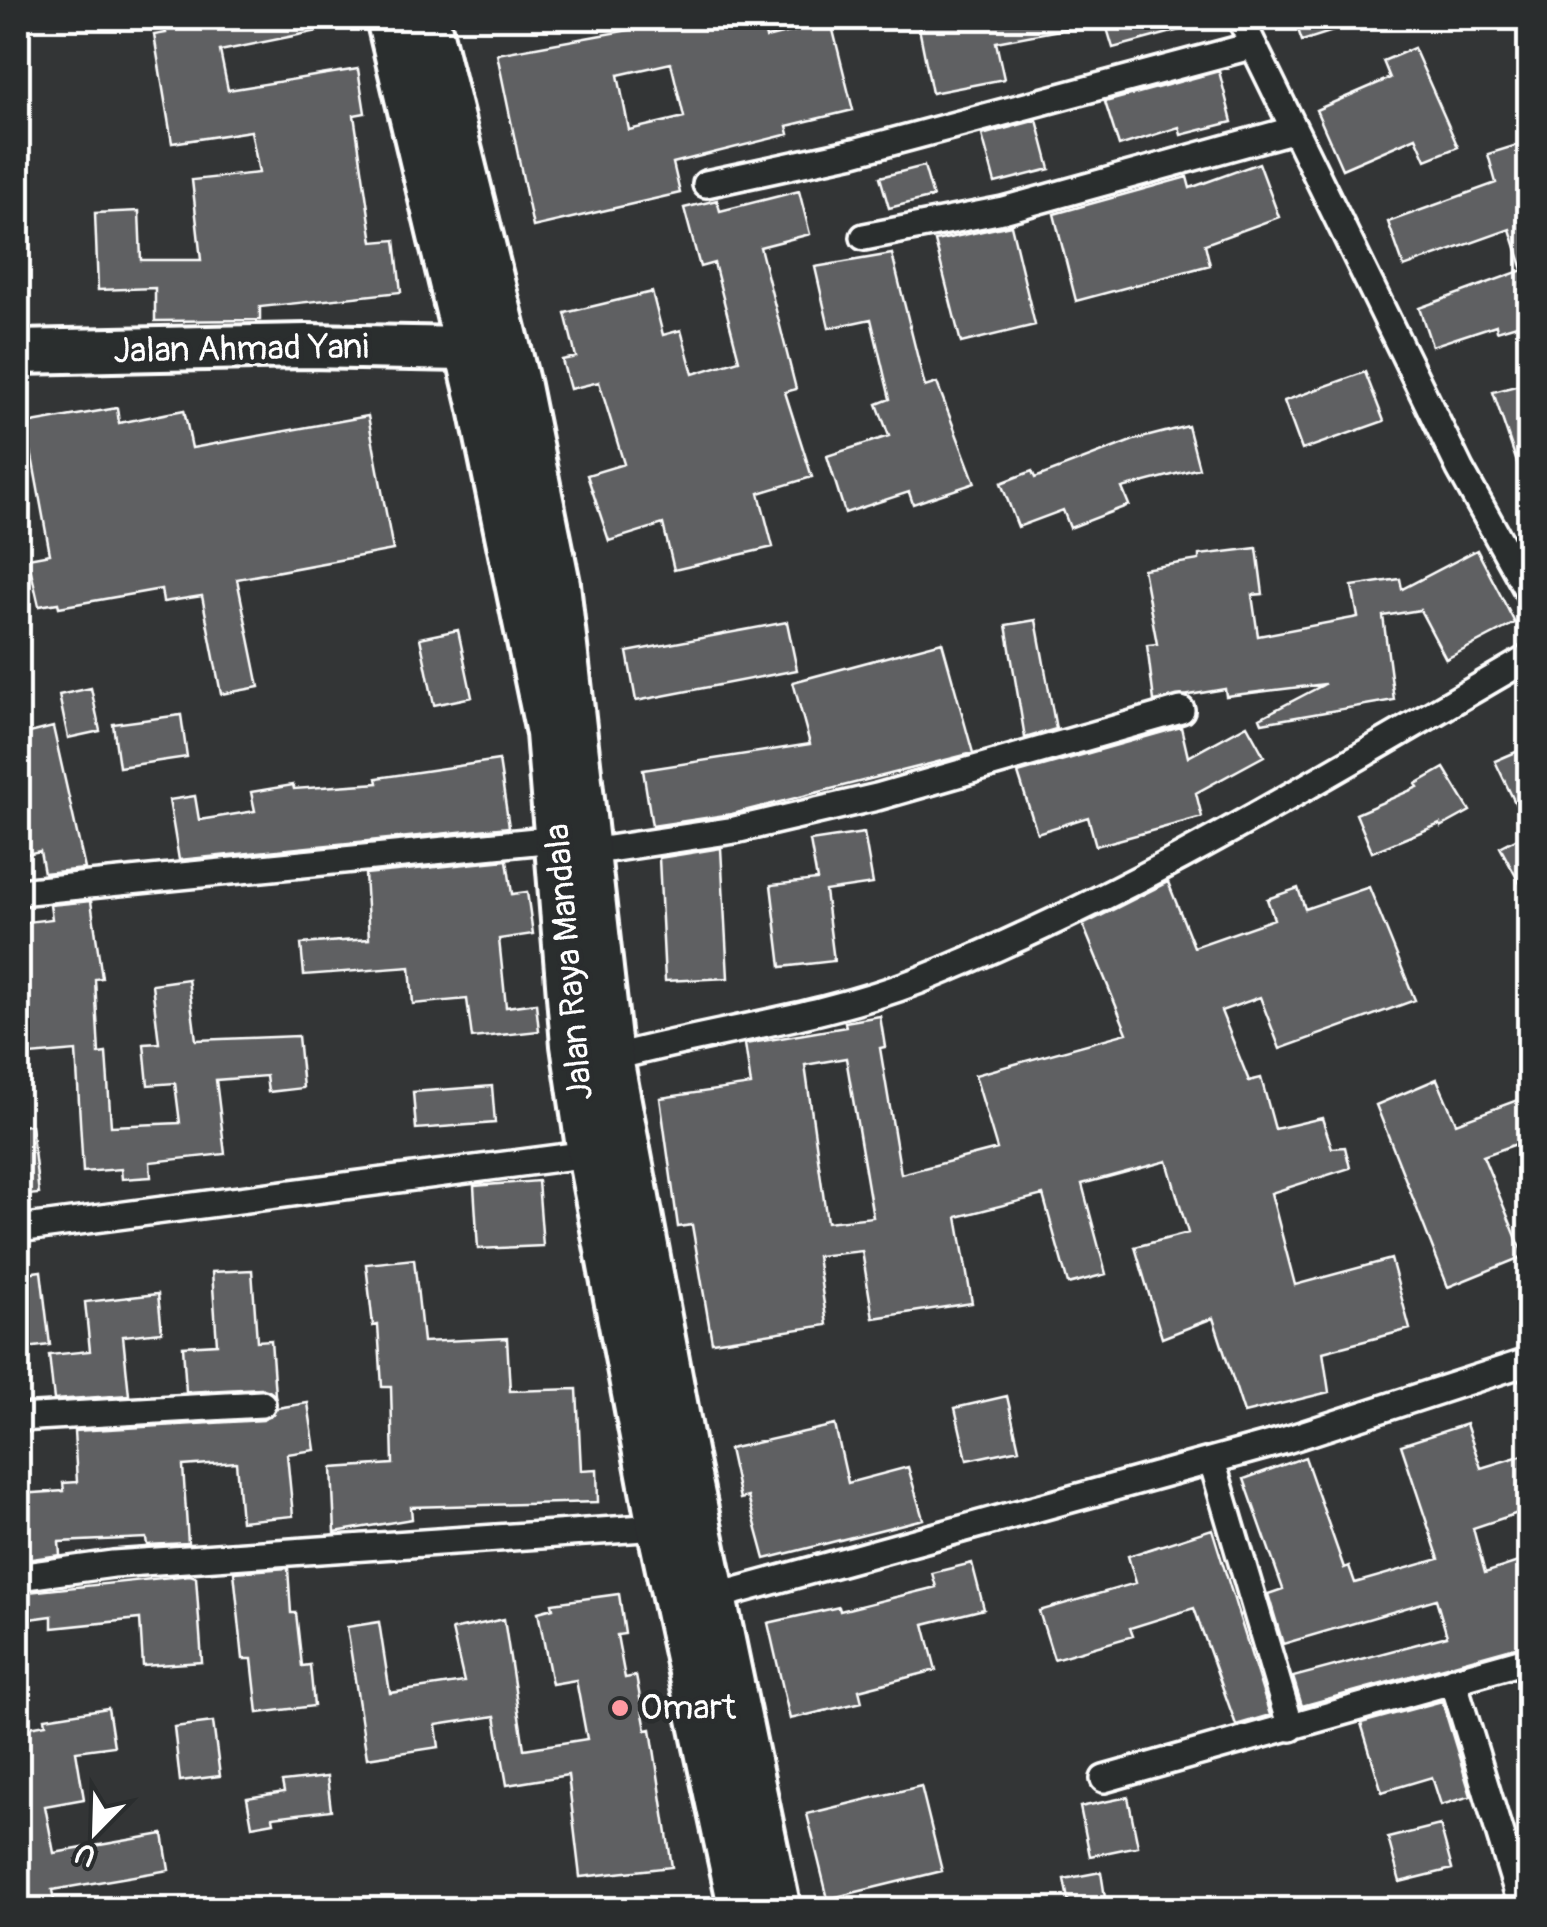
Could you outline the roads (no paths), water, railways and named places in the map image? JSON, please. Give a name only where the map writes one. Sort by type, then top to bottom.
[{"type":"highway","name":"Jalan Raya Mandala","points":[[388,18],[454,288],[464,349],[482,408],[573,845],[611,1058],[667,1464],[659,1528],[741,1910]]},
{"type":"highway","name":"Jalan Raya Mandala","points":[[426,18],[506,339],[558,584],[573,845],[574,1045],[589,1154],[667,1464],[714,1597],[779,1910]]},
{"type":"highway","name":"Jalan Ahmad Yani","points":[[18,352],[306,346],[464,349],[506,339]]},
{"type":"street","points":[[1240,18],[1460,469],[1530,596]]},
{"type":"street","points":[[706,184],[854,152],[1251,46]]},
{"type":"street","points":[[864,237],[1003,210],[1292,130]]},
{"type":"street","points":[[611,1058],[916,981],[1023,935],[1128,886],[1530,656]]},
{"type":"street","points":[[18,892],[735,830],[877,797],[1181,710]]},
{"type":"street","points":[[18,1228],[589,1154]]},
{"type":"street","points":[[714,1597],[1212,1461],[1530,1361]]},
{"type":"street","points":[[18,1418],[262,1404]]},
{"type":"street","points":[[1212,1461],[1291,1728]]},
{"type":"street","points":[[18,1576],[168,1560],[659,1528]]},
{"type":"street","points":[[1104,1778],[1530,1659]]},
{"type":"street","points":[[1453,1680],[1522,1910]]},
{"type":"place","name":"Omart","points":[[620,1708]]}]
